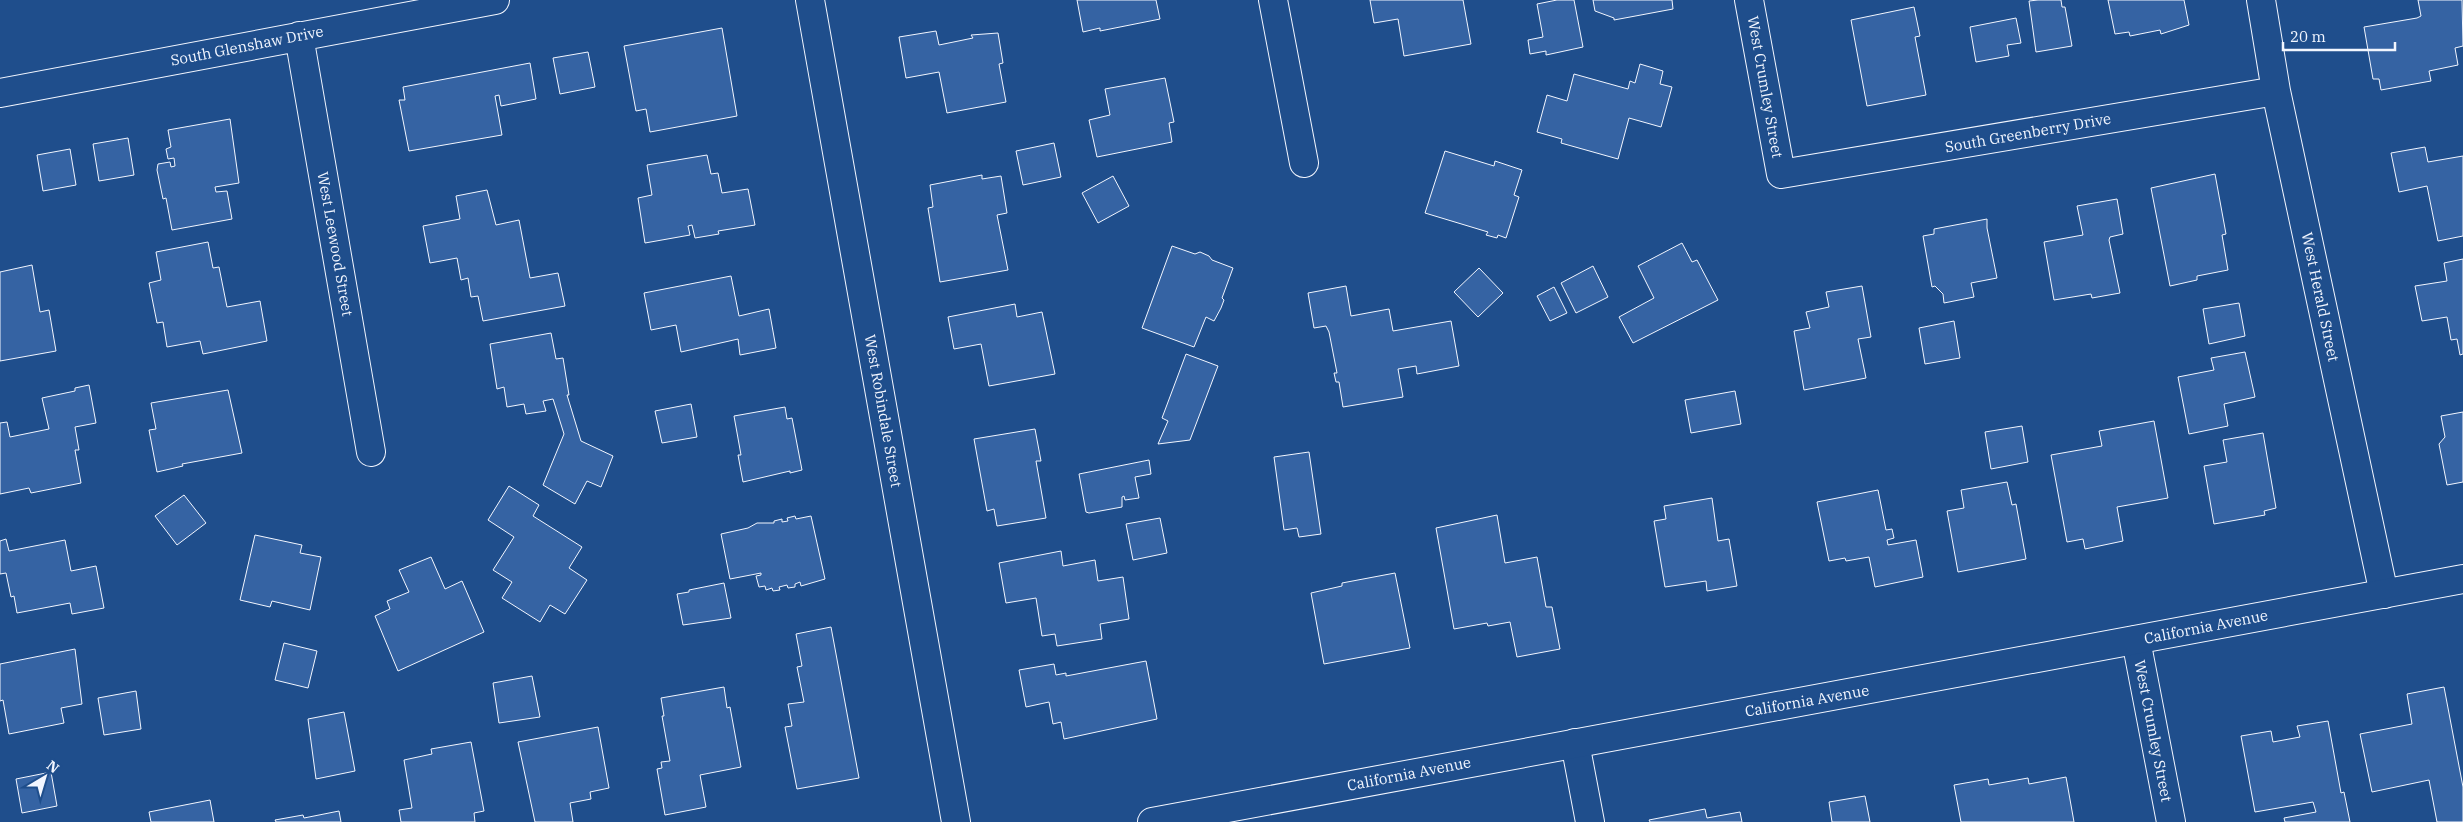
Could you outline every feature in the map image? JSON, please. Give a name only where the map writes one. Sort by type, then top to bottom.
[{"type":"street","name":"South Glenshaw Drive","points":[[0,93],[495,0]]},
{"type":"street","name":"West Robindale Street","points":[[810,0],[956,822]]},
{"type":"street","points":[[1273,0],[1304,163]]},
{"type":"street","name":"West Crumley Street","points":[[1749,0],[1781,174]]},
{"type":"street","name":"West Herald Street","points":[[2261,0],[2276,91],[2384,594]]},
{"type":"street","name":"West Leewood Street","points":[[299,36],[371,452]]},
{"type":"street","name":"South Greenberry Drive","points":[[1781,174],[2276,91]]},
{"type":"street","name":"California Avenue","points":[[1152,822],[2463,579]]},
{"type":"street","name":"West Crumley Street","points":[[2136,640],[2171,822]]},
{"type":"street","points":[[1575,744],[1590,822]]},
{"type":"building","points":[[1077,0],[1156,0],[1160,19],[1100,31],[1100,28],[1083,32]]},
{"type":"building","points":[[1370,0],[1463,0],[1471,44],[1404,56],[1398,19],[1374,23]]},
{"type":"building","points":[[1557,0],[1574,0],[1583,47],[1546,55],[1546,51],[1530,54],[1528,40],[1543,37],[1537,4]]},
{"type":"building","points":[[1593,0],[1672,0],[1673,9],[1614,20],[1614,18],[1595,11]]},
{"type":"building","points":[[2061,0],[2062,7],[2065,7],[2072,46],[2036,52],[2029,1]]},
{"type":"building","points":[[2108,0],[2184,0],[2189,25],[2161,34],[2160,30],[2130,36],[2129,32],[2115,34]]},
{"type":"building","points":[[2418,0],[2462,0],[2463,46],[2455,48],[2458,65],[2429,71],[2431,81],[2381,90],[2379,79],[2373,79],[2364,27],[2421,16]]},
{"type":"building","points":[[1914,7],[1920,36],[1915,37],[1926,95],[1867,106],[1851,20]]},
{"type":"building","points":[[2016,18],[2021,43],[2007,45],[2009,56],[1976,62],[1970,27]]},
{"type":"building","points":[[722,28],[737,116],[650,132],[646,109],[636,111],[624,46]]},
{"type":"building","points":[[936,31],[939,45],[973,38],[971,35],[998,33],[1003,63],[999,64],[1006,102],[947,113],[939,72],[906,78],[899,37]]},
{"type":"building","points":[[588,52],[595,87],[560,94],[553,58]]},
{"type":"building","points":[[530,63],[536,99],[501,106],[499,95],[495,96],[502,135],[409,151],[399,100],[405,100],[403,87]]},
{"type":"building","points":[[1640,64],[1663,71],[1660,84],[1672,87],[1661,127],[1629,118],[1618,159],[1561,143],[1562,139],[1537,132],[1547,95],[1567,101],[1574,74],[1628,89],[1630,81],[1635,83]]},
{"type":"building","points":[[1165,78],[1174,122],[1169,123],[1172,142],[1097,157],[1089,120],[1110,115],[1105,89]]},
{"type":"building","points":[[230,119],[239,183],[215,187],[216,192],[227,191],[232,219],[172,230],[166,198],[163,199],[157,170],[158,164],[170,162],[171,167],[175,166],[174,158],[168,159],[166,149],[171,147],[168,130]]},
{"type":"building","points":[[128,138],[134,175],[99,181],[93,144]]},
{"type":"building","points":[[1054,143],[1061,177],[1023,185],[1016,151]]},
{"type":"building","points":[[2425,147],[2428,162],[2463,156],[2463,236],[2438,241],[2427,186],[2399,192],[2391,153]]},
{"type":"building","points":[[70,149],[76,185],[43,191],[37,155]]},
{"type":"building","points":[[1445,151],[1494,166],[1495,161],[1522,170],[1514,195],[1519,197],[1506,238],[1498,235],[1497,238],[1486,235],[1488,232],[1425,213]]},
{"type":"building","points":[[707,155],[711,174],[718,173],[722,193],[748,189],[755,225],[718,231],[719,234],[695,238],[692,225],[688,226],[690,235],[645,243],[638,198],[652,195],[647,165]]},
{"type":"building","points":[[2215,174],[2226,234],[2222,235],[2228,270],[2197,276],[2197,280],[2170,286],[2151,188]]},
{"type":"building","points":[[982,175],[982,179],[1001,176],[1007,213],[997,215],[1008,270],[940,282],[928,208],[933,207],[930,185]]},
{"type":"building","points":[[1113,176],[1129,206],[1098,223],[1082,193]]},
{"type":"building","points":[[487,190],[496,225],[519,220],[530,278],[558,273],[565,306],[483,321],[478,296],[471,297],[468,278],[461,280],[457,258],[430,263],[423,226],[460,219],[456,196]]},
{"type":"building","points":[[2117,199],[2123,234],[2110,237],[2109,240],[2120,293],[2092,298],[2091,294],[2054,300],[2044,242],[2083,235],[2077,206]]},
{"type":"building","points":[[1987,219],[1987,228],[1997,278],[1971,283],[1974,297],[1944,303],[1943,294],[1935,286],[1932,287],[1923,236],[1934,234],[1934,229]]},
{"type":"building","points":[[208,242],[213,268],[219,267],[227,307],[260,301],[267,341],[203,354],[200,341],[167,347],[163,322],[157,323],[149,283],[161,280],[156,252]]},
{"type":"building","points":[[1682,243],[1692,262],[1697,260],[1718,300],[1633,343],[1619,317],[1654,298],[1638,266]]},
{"type":"building","points":[[1172,246],[1195,254],[1200,252],[1209,256],[1212,260],[1233,268],[1222,298],[1224,300],[1221,308],[1214,321],[1206,317],[1194,347],[1142,328]]},
{"type":"building","points":[[2463,259],[2463,354],[2460,355],[2457,339],[2451,340],[2447,317],[2422,321],[2415,286],[2447,281],[2444,263]]},
{"type":"building","points":[[32,265],[40,312],[49,310],[56,351],[0,361],[0,272]]},
{"type":"building","points":[[1593,266],[1608,297],[1576,313],[1561,283]]},
{"type":"building","points":[[1479,268],[1503,293],[1478,317],[1454,292]]},
{"type":"building","points":[[731,276],[739,316],[769,309],[776,348],[740,355],[738,339],[681,352],[676,325],[651,330],[644,293]]},
{"type":"building","points":[[1346,286],[1351,316],[1389,309],[1393,331],[1451,321],[1459,366],[1417,374],[1416,366],[1398,369],[1403,397],[1343,407],[1339,382],[1336,382],[1334,373],[1337,373],[1329,332],[1326,326],[1314,328],[1308,293]]},
{"type":"building","points":[[1862,286],[1871,337],[1858,339],[1866,378],[1804,390],[1794,331],[1810,328],[1806,312],[1829,307],[1826,292]]},
{"type":"building","points":[[1554,287],[1567,313],[1550,321],[1537,296]]},
{"type":"building","points":[[2239,303],[2245,336],[2209,344],[2203,309]]},
{"type":"building","points":[[1015,304],[1017,317],[1042,312],[1055,374],[989,386],[981,344],[954,349],[948,317]]},
{"type":"building","points":[[1954,321],[1960,358],[1925,364],[1919,328]]},
{"type":"building","points":[[551,333],[556,359],[563,358],[569,395],[567,395],[581,441],[613,456],[601,487],[587,481],[575,504],[543,485],[564,434],[553,399],[543,401],[546,411],[526,414],[524,404],[507,407],[504,387],[497,389],[490,344]]},
{"type":"building","points":[[2245,352],[2255,397],[2224,404],[2228,426],[2189,434],[2178,377],[2214,370],[2211,358]]},
{"type":"building","points":[[1186,354],[1218,366],[1190,440],[1158,444],[1168,421],[1162,418]]},
{"type":"building","points":[[89,385],[96,423],[75,427],[79,450],[75,450],[81,483],[31,493],[29,488],[0,494],[0,423],[7,422],[10,437],[49,429],[42,398],[75,391],[75,388]]},
{"type":"building","points":[[228,390],[242,453],[182,464],[183,466],[157,472],[149,430],[156,429],[151,403]]},
{"type":"building","points":[[1735,391],[1741,424],[1691,433],[1685,400]]},
{"type":"building","points":[[691,404],[697,437],[662,443],[655,411]]},
{"type":"building","points":[[785,407],[787,419],[792,418],[802,470],[743,482],[738,455],[741,455],[734,416]]},
{"type":"building","points":[[2463,412],[2463,482],[2447,485],[2439,444],[2445,437],[2441,416]]},
{"type":"building","points":[[2154,421],[2168,498],[2117,507],[2123,541],[2085,549],[2083,539],[2067,542],[2051,455],[2102,446],[2099,431]]},
{"type":"building","points":[[2022,426],[2028,462],[1991,469],[1985,432]]},
{"type":"building","points":[[1035,429],[1041,461],[1036,461],[1046,518],[997,526],[994,509],[987,511],[974,439]]},
{"type":"building","points":[[2263,433],[2276,508],[2264,511],[2265,515],[2214,524],[2204,466],[2227,462],[2223,440]]},
{"type":"building","points":[[1309,452],[1321,534],[1299,537],[1297,528],[1284,530],[1274,457]]},
{"type":"building","points":[[1149,460],[1151,474],[1135,477],[1139,498],[1125,500],[1124,496],[1122,497],[1122,507],[1086,512],[1079,474]]},
{"type":"building","points":[[2007,482],[2012,505],[2016,504],[2026,559],[1958,572],[1947,511],[1964,508],[1961,490]]},
{"type":"building","points":[[509,486],[539,505],[533,516],[582,547],[569,568],[587,580],[565,614],[550,605],[540,622],[502,598],[512,582],[493,570],[514,537],[488,520]]},
{"type":"building","points":[[1878,490],[1886,530],[1892,529],[1894,538],[1887,540],[1888,545],[1916,540],[1923,577],[1875,587],[1869,557],[1846,561],[1845,558],[1829,561],[1817,502]]},
{"type":"building","points":[[184,495],[206,523],[177,545],[155,516]]},
{"type":"building","points":[[1712,498],[1718,541],[1729,539],[1737,586],[1707,591],[1706,581],[1665,587],[1654,521],[1666,519],[1664,506]]},
{"type":"building","points":[[1497,515],[1505,563],[1537,557],[1546,607],[1552,607],[1560,649],[1517,657],[1510,622],[1488,626],[1487,623],[1454,629],[1436,528]]},
{"type":"building","points":[[795,516],[796,519],[811,516],[825,579],[801,586],[800,582],[795,584],[795,587],[788,588],[787,585],[779,587],[780,590],[773,591],[772,588],[766,590],[765,586],[759,587],[756,576],[761,575],[761,573],[730,579],[721,534],[748,528],[757,523],[774,523],[774,521],[782,519],[782,522],[788,521],[787,518]]},
{"type":"building","points":[[1160,518],[1167,553],[1133,560],[1126,524]]},
{"type":"building","points":[[255,535],[302,545],[300,553],[321,557],[310,610],[272,601],[270,607],[240,600]]},
{"type":"building","points":[[6,539],[9,551],[65,540],[71,571],[96,566],[104,608],[72,614],[70,603],[17,613],[14,596],[11,597],[6,573],[0,574],[0,541]]},
{"type":"building","points":[[1061,551],[1063,566],[1095,560],[1098,581],[1123,577],[1129,619],[1100,624],[1102,639],[1057,646],[1055,634],[1042,636],[1036,598],[1006,603],[999,563]]},
{"type":"building","points":[[431,557],[445,589],[462,581],[484,632],[398,671],[375,616],[390,609],[387,601],[409,592],[399,570]]},
{"type":"building","points":[[1395,573],[1410,648],[1324,664],[1311,593],[1342,586],[1342,583]]},
{"type":"building","points":[[724,583],[731,618],[683,625],[677,594]]},
{"type":"building","points":[[831,627],[859,778],[797,789],[785,727],[792,726],[788,704],[804,702],[797,667],[802,666],[796,634]]},
{"type":"building","points":[[284,643],[317,651],[308,688],[275,680]]},
{"type":"building","points":[[75,649],[82,704],[61,708],[64,723],[9,734],[3,700],[0,701],[0,664]]},
{"type":"building","points":[[1146,661],[1157,719],[1064,739],[1061,722],[1053,724],[1049,702],[1026,707],[1019,670],[1054,664],[1056,675],[1066,673],[1066,676]]},
{"type":"building","points":[[532,676],[540,717],[499,723],[493,683]]},
{"type":"building","points":[[724,687],[727,708],[730,707],[741,767],[700,775],[706,807],[665,815],[657,769],[662,768],[661,762],[670,761],[662,716],[664,716],[661,698]]},
{"type":"building","points":[[2444,687],[2463,787],[2463,822],[2437,822],[2429,780],[2372,792],[2360,734],[2412,724],[2407,694]]},
{"type":"building","points":[[136,691],[141,729],[104,735],[98,698]]},
{"type":"building","points":[[344,712],[355,771],[316,779],[308,719]]},
{"type":"building","points":[[2328,721],[2341,793],[2344,792],[2350,822],[2285,822],[2284,818],[2316,812],[2313,802],[2255,812],[2241,736],[2271,731],[2273,742],[2300,737],[2297,726]]},
{"type":"building","points":[[598,727],[609,788],[590,792],[591,799],[570,803],[573,822],[535,822],[518,742]]},
{"type":"building","points":[[471,742],[484,811],[474,813],[475,822],[401,822],[399,810],[412,808],[404,760],[432,754],[431,749]]},
{"type":"building","points":[[51,772],[57,806],[22,813],[16,779]]},
{"type":"building","points":[[2066,777],[2074,822],[1961,822],[1954,785],[1988,779],[1989,785],[2028,778],[2029,784]]},
{"type":"building","points":[[1865,796],[1870,822],[1832,822],[1829,802]]},
{"type":"building","points":[[210,800],[214,822],[151,822],[149,812]]},
{"type":"building","points":[[1705,809],[1707,818],[1740,812],[1742,822],[1650,822],[1649,820]]},
{"type":"building","points":[[339,811],[341,822],[276,822],[275,820],[303,815],[304,818]]}]
